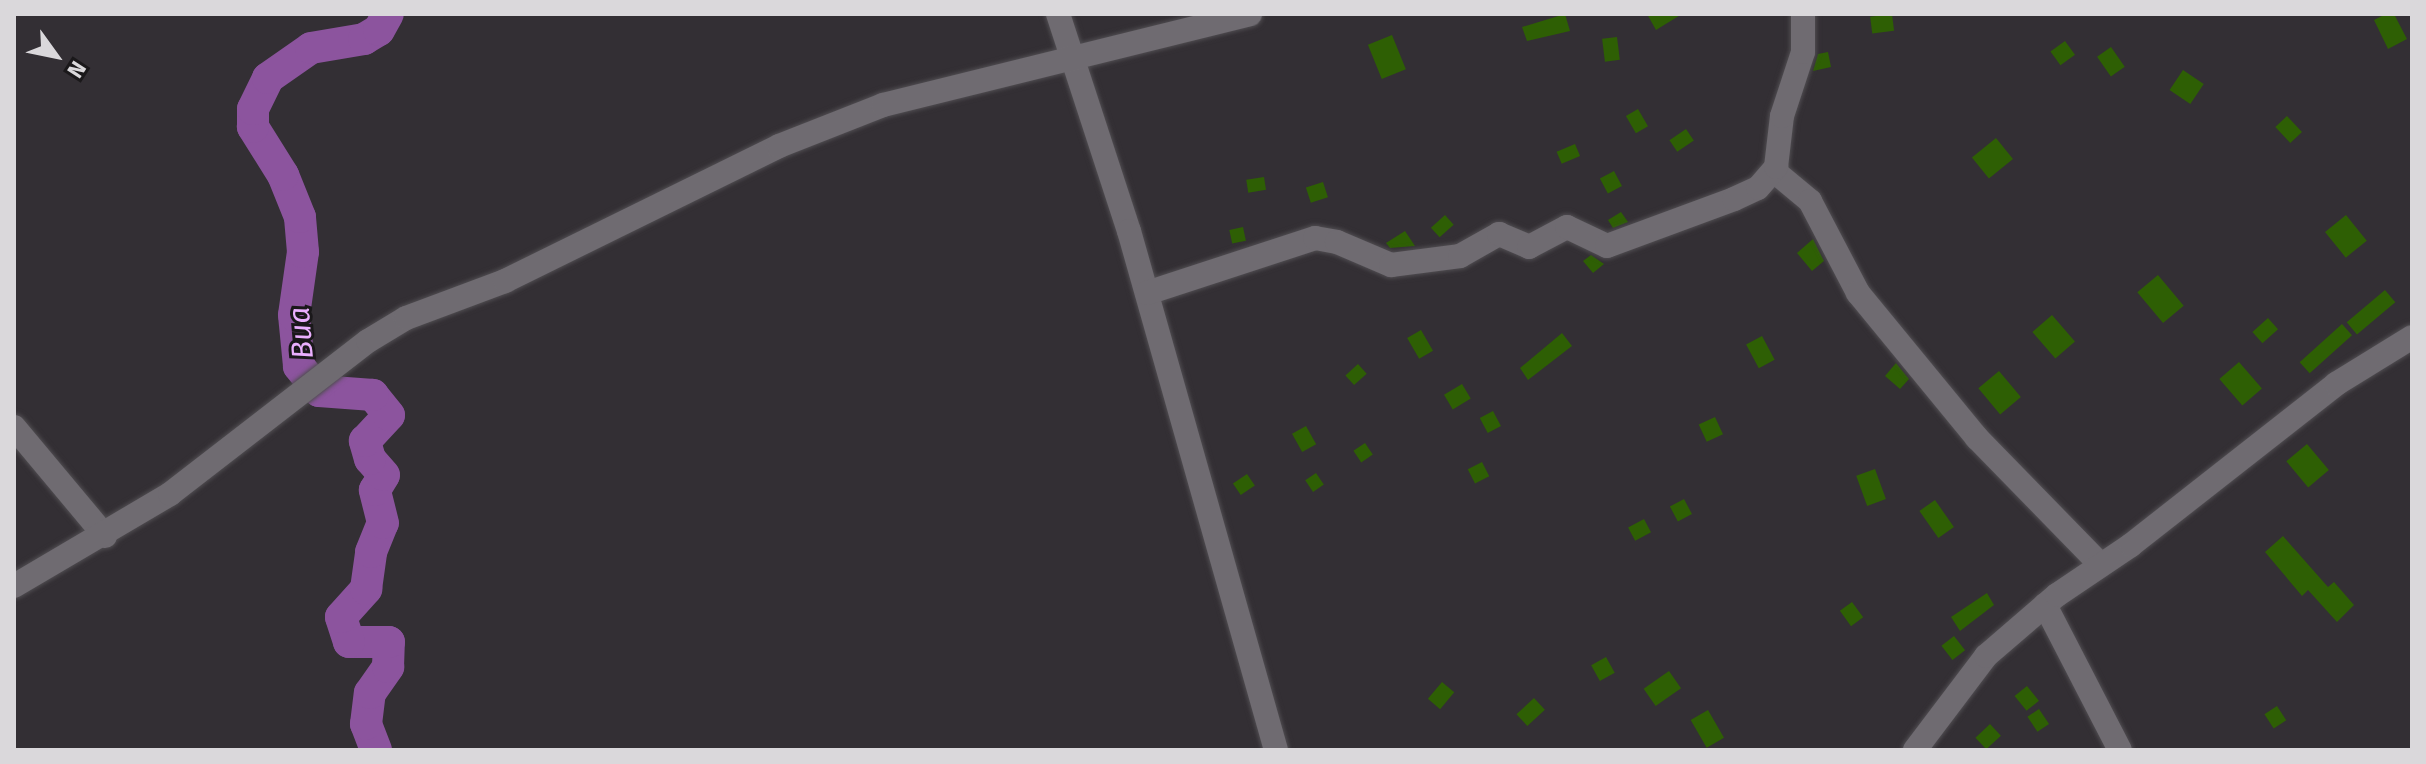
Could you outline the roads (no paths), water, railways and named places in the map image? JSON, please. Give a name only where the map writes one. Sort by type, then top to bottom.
[{"type":"street","points":[[1058,14],[1147,293],[1276,750]]},
{"type":"street","points":[[14,586],[105,536],[170,494],[368,341],[406,318],[505,281],[779,146],[883,105],[1073,54],[1250,14]]},
{"type":"street","points":[[1147,293],[1315,238],[1391,265],[1460,256],[1499,234],[1529,247],[1567,227],[1616,245],[1758,188],[1774,171],[1782,116],[1803,52],[1803,14]]},
{"type":"street","points":[[1774,171],[1810,201],[1858,293],[1977,438],[2101,565]]},
{"type":"street","points":[[1915,750],[1977,666],[2045,605],[2336,384],[2412,337]]},
{"type":"street","points":[[14,427],[105,536]]},
{"type":"street","points":[[2045,605],[2120,750]]},
{"type":"waterway","name":"Bua","points":[[376,750],[366,724],[370,693],[388,667],[389,642],[349,642],[341,617],[366,589],[371,552],[383,523],[375,490],[384,475],[370,459],[365,441],[389,415],[373,395],[319,391],[299,366],[294,315],[303,252],[300,217],[283,175],[253,127],[253,109],[268,78],[311,48],[364,39],[379,30],[388,14]]}]
